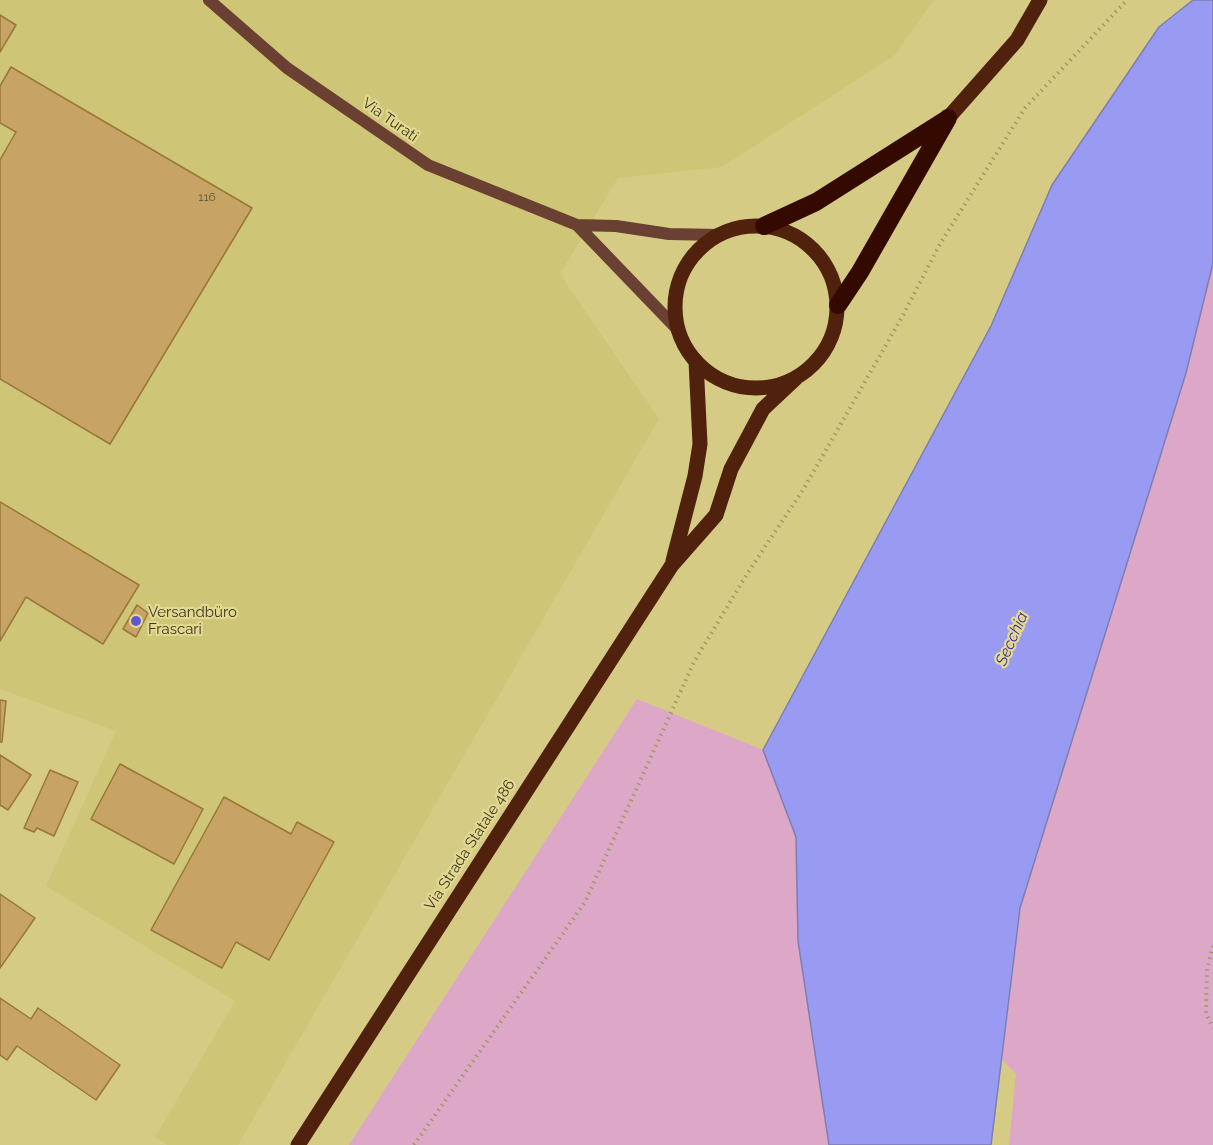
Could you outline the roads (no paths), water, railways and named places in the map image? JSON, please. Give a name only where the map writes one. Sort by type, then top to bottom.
[{"type":"highway","points":[[764,226],[816,202],[948,118]]},
{"type":"highway","points":[[838,305],[860,272],[948,118]]},
{"type":"main road","points":[[948,118],[1017,39],[1040,0]]},
{"type":"main road","points":[[672,565],[716,516],[731,469],[763,409],[819,359],[833,334],[838,305],[834,282],[824,261],[808,244],[787,232],[764,226],[740,227],[718,235],[696,253],[681,276],[676,294],[675,313],[686,347],[696,361],[717,378],[743,387],[770,387],[796,378]]},
{"type":"main road","points":[[672,565],[695,476],[700,444],[696,361]]},
{"type":"main road","name":"Via Strada Statale 486","points":[[298,1145],[672,565]]},
{"type":"street","name":"Via Turati","points":[[209,0],[287,68],[428,165],[578,225]]},
{"type":"street","points":[[578,225],[616,226],[669,234],[718,235]]},
{"type":"street","points":[[578,225],[679,331]]},
{"type":"water","name":"Secchia","points":[[1193,0],[1213,0],[1213,263],[1186,373],[1020,908],[991,1145],[829,1145],[798,941],[796,837],[763,750],[991,326],[1052,185],[1159,27]]},
{"type":"place","name":"Versandbüro Frascari","points":[[136,621]]}]
